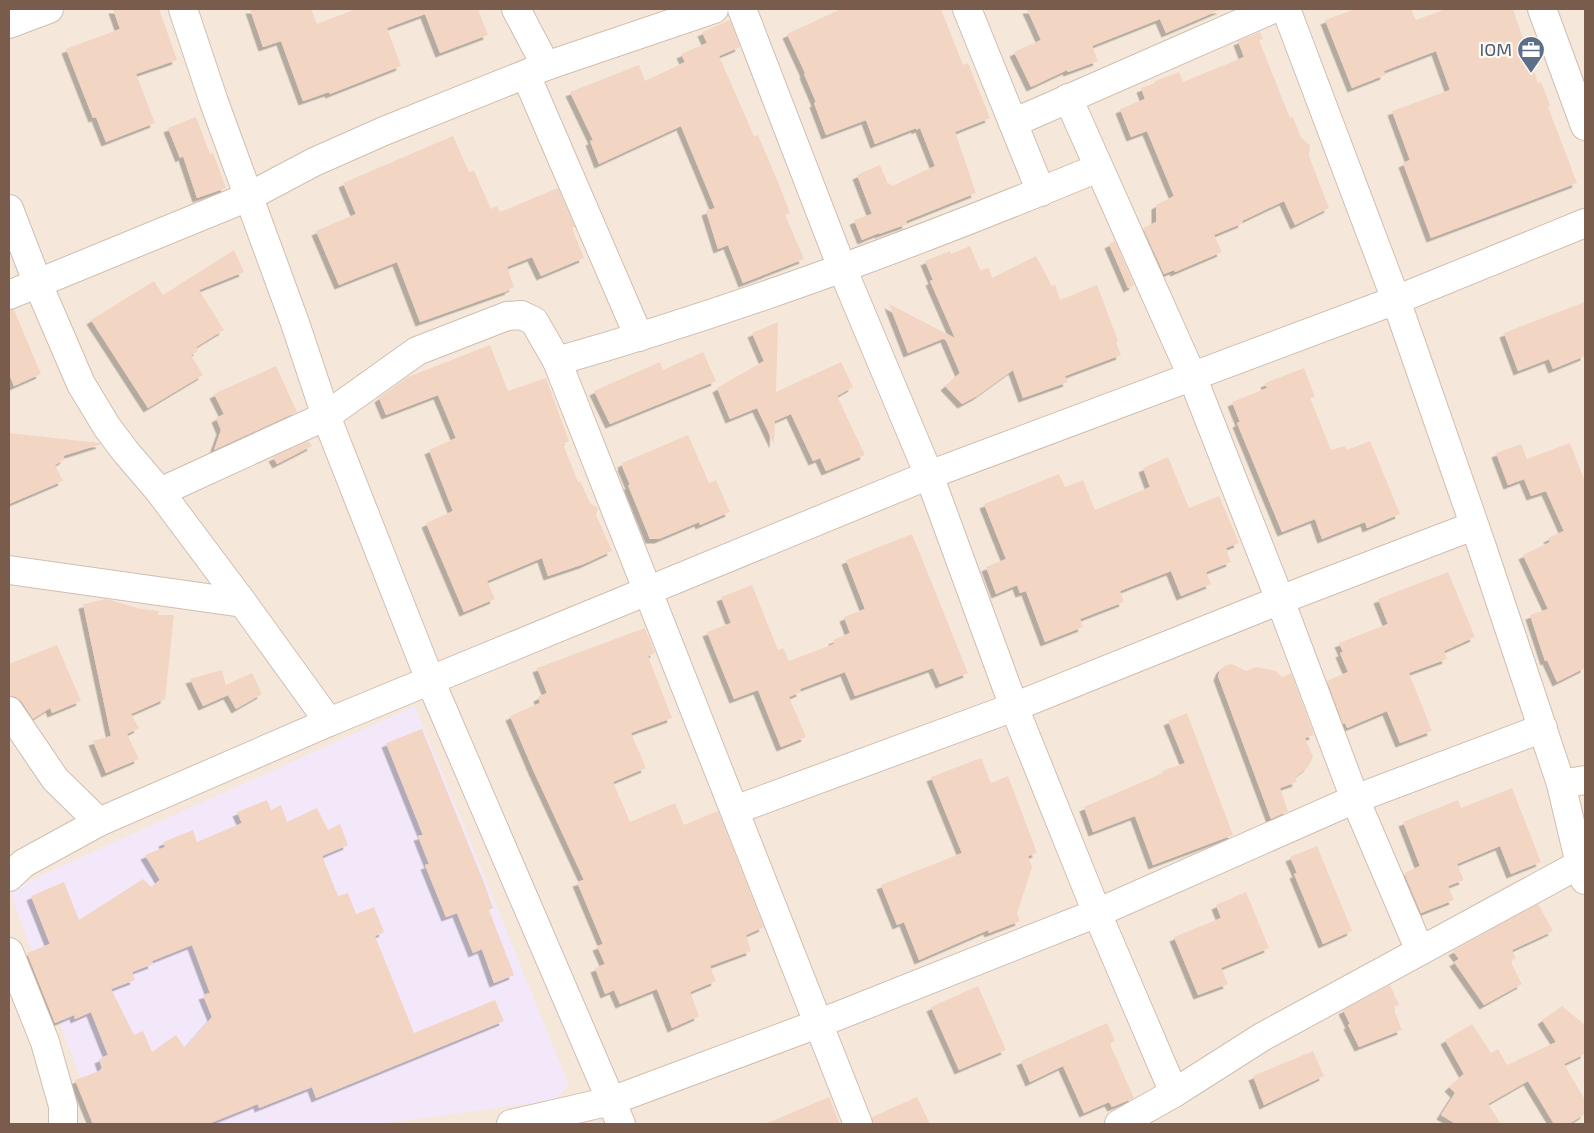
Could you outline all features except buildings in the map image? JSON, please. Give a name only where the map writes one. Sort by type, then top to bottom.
[{"type":"street","points":[[9,24],[49,9]]},
{"type":"street","points":[[183,9],[248,197],[295,323],[326,416],[430,680],[616,1112]]},
{"type":"street","points":[[516,9],[536,71],[639,338]]},
{"type":"street","points":[[9,295],[248,197],[314,162],[376,135],[536,71],[714,9]]},
{"type":"street","points":[[742,9],[842,268],[929,475],[1014,706],[1097,913],[1174,1094]]},
{"type":"street","points":[[967,9],[1041,192]]},
{"type":"street","points":[[1013,123],[1273,9]]},
{"type":"street","points":[[1119,1124],[1174,1094],[1262,1037],[1420,951],[1582,872],[1573,782],[1543,728],[1396,300],[1286,9]]},
{"type":"street","points":[[1542,9],[1585,126]]},
{"type":"street","points":[[1068,98],[1192,376],[1280,600],[1355,799],[1420,951]]},
{"type":"street","points":[[557,361],[639,338],[842,268],[1041,192],[1098,168]]},
{"type":"street","points":[[9,209],[38,284],[81,384],[107,427],[160,492],[244,602],[329,722]]},
{"type":"street","points":[[9,877],[24,863],[98,822],[430,680],[929,475],[1396,300],[1585,223]]},
{"type":"street","points":[[160,492],[326,416],[417,351],[507,316],[521,315],[534,321],[557,361],[647,592],[820,1023],[858,1124]]},
{"type":"street","points":[[735,810],[1014,706],[1280,600],[1473,526]]},
{"type":"street","points":[[9,570],[244,602]]},
{"type":"street","points":[[9,711],[55,779],[98,822]]},
{"type":"street","points":[[511,1124],[616,1112],[820,1023],[1097,913],[1355,799],[1543,728]]},
{"type":"street","points":[[9,952],[45,1042],[63,1106],[64,1124]]},
{"type":"shaded area","points":[[9,9],[1585,9],[1585,1124],[9,1124]]},
{"type":"shaded area","points":[[415,706],[569,1085],[553,1100],[378,1124],[98,1124],[9,890]]},
{"type":"place","name":"IOM","points":[[1531,74]]}]
